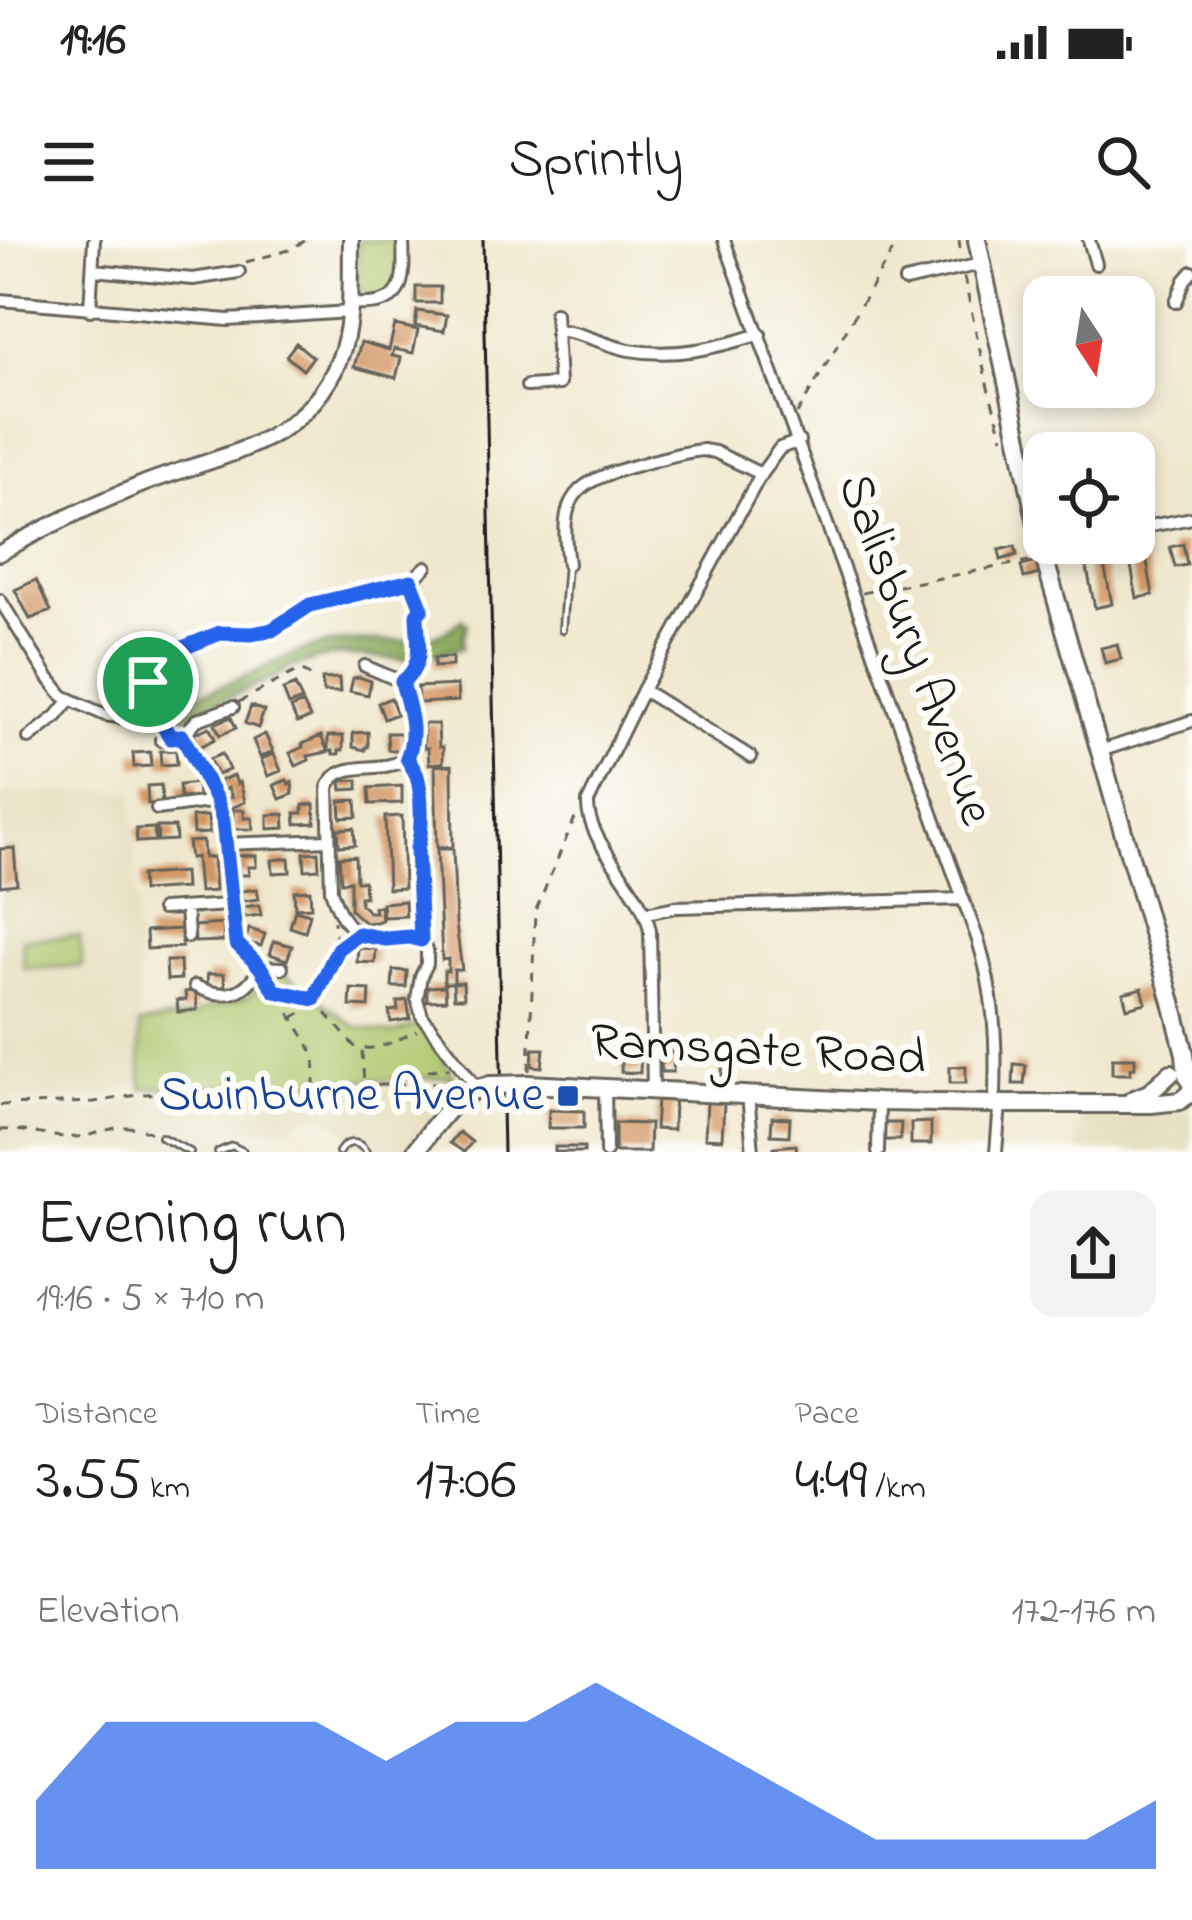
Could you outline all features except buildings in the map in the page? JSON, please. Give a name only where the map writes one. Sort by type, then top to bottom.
[{"type":"main road","points":[[977,240],[972,266],[1023,471]]},
{"type":"main road","points":[[1046,564],[1185,1054],[1181,1079],[1188,1097],[1181,1101],[1165,1094],[1181,1079]]},
{"type":"main road","points":[[1126,1103],[1181,1079]]},
{"type":"main road","points":[[415,1152],[456,1100],[479,1083]]},
{"type":"main road","name":"Ramsgate Road","points":[[479,1083],[878,1102],[1181,1101]]},
{"type":"street","points":[[90,310],[94,240]]},
{"type":"street","points":[[0,553],[102,501],[241,452],[283,430],[317,396],[345,341],[352,240]]},
{"type":"street","points":[[0,301],[228,320],[377,304],[397,293],[405,275],[403,240]]},
{"type":"street","name":"Salisbury Avenue","points":[[724,240],[989,975],[995,1014],[996,1152]]},
{"type":"street","points":[[1089,240],[1096,264]]},
{"type":"street","points":[[904,281],[972,266]]},
{"type":"street","points":[[93,270],[193,279],[239,272]]},
{"type":"street","points":[[1176,302],[1192,272]]},
{"type":"street","points":[[527,386],[559,384],[555,313]]},
{"type":"street","points":[[556,330],[580,332],[627,349],[669,354],[760,334]]},
{"type":"street","points":[[653,1089],[646,913],[590,822],[588,802],[643,690],[761,474],[779,448],[799,441]]},
{"type":"street","points":[[568,564],[564,536],[569,508],[575,495],[597,476],[703,450],[761,474]]},
{"type":"street","points":[[1155,525],[1192,518]]},
{"type":"street","points":[[0,600],[63,696],[105,716],[124,718],[135,716],[146,705],[152,667],[160,657],[220,633],[272,630],[310,605],[411,581],[425,567]]},
{"type":"street","points":[[411,581],[422,609]]},
{"type":"street","points":[[402,682],[418,665]]},
{"type":"street","points":[[365,666],[402,682]]},
{"type":"street","points":[[402,682],[412,718],[413,743],[407,758],[385,768],[340,770],[332,776],[326,796],[331,890],[346,923],[358,934],[421,940]]},
{"type":"street","points":[[643,690],[751,757]]},
{"type":"street","points":[[29,738],[70,700]]},
{"type":"street","points":[[161,740],[182,736],[196,720],[233,707]]},
{"type":"street","points":[[1100,751],[1192,721]]},
{"type":"street","points":[[182,736],[223,821],[236,943],[260,967],[282,968]]},
{"type":"street","points":[[407,758],[417,775],[420,818]]},
{"type":"street","points":[[157,809],[217,801]]},
{"type":"street","points":[[225,844],[328,840]]},
{"type":"street","points":[[418,877],[421,940],[428,950],[417,999],[422,1016],[479,1083]]},
{"type":"street","points":[[646,913],[676,907],[962,899]]},
{"type":"street","points":[[162,909],[230,905]]},
{"type":"street","points":[[186,908],[188,937]]},
{"type":"street","points":[[195,986],[212,994],[242,991],[260,967]]},
{"type":"street","points":[[605,1087],[606,1152]]},
{"type":"street","points":[[748,1094],[753,1152]]},
{"type":"street","points":[[878,1102],[878,1152]]},
{"type":"lane","points":[[562,630],[568,564]]},
{"type":"lane","points":[[161,1137],[190,1152]]},
{"type":"lane","points":[[339,1152],[352,1142],[366,1152]]},
{"type":"lane","points":[[218,1152],[232,1147],[243,1151]]},
{"type":"path","points":[[239,272],[240,264],[306,240]]},
{"type":"path","points":[[791,419],[801,410],[899,240]]},
{"type":"path","points":[[958,240],[972,266],[988,388],[1006,444]]},
{"type":"path","points":[[854,595],[1023,557]]},
{"type":"path","points":[[418,665],[417,614],[422,609]]},
{"type":"path","points":[[233,707],[292,673],[301,670],[311,676]]},
{"type":"path","points":[[529,1084],[535,912],[574,820],[587,814]]},
{"type":"path","points":[[418,877],[420,818]]},
{"type":"path","points":[[293,1018],[314,999],[338,949],[358,934]]},
{"type":"path","points":[[260,967],[275,991],[314,999],[354,1046],[362,1049],[430,1026]]},
{"type":"path","points":[[285,994],[285,1003],[311,1049],[314,1088]]},
{"type":"path","points":[[362,1049],[364,1086]]},
{"type":"path","points":[[410,1072],[442,1071],[460,1064]]},
{"type":"path","points":[[0,1105],[94,1102],[144,1094],[479,1083]]},
{"type":"path","points":[[0,1130],[66,1137],[128,1125],[161,1137]]},
{"type":"shaded area","points":[[133,790],[141,1081],[95,1098],[0,1102],[0,794]]},
{"type":"shaded area","points":[[455,1084],[406,1152],[380,1152],[323,1113],[296,1119],[294,1126],[228,1132],[231,1152],[0,1152],[0,1110],[95,1110],[145,1098]]},
{"type":"shaded area","points":[[1192,1110],[1192,1152],[1077,1152],[1082,1114]]},
{"type":"green space","points":[[358,240],[395,240],[396,282],[386,294],[363,294],[358,286]]},
{"type":"green space","points":[[462,619],[467,624],[462,648],[413,660],[341,655],[317,659],[176,721],[165,719],[162,713],[164,704],[311,648],[338,642],[420,639],[450,629]]},
{"type":"green space","points":[[80,936],[82,966],[24,969],[22,939]]},
{"type":"green space","points":[[286,975],[354,1026],[393,1034],[423,1023],[454,1077],[142,1089],[139,1024],[197,1015],[246,998],[271,976]]},
{"type":"railway","points":[[483,240],[503,1152]]},
{"type":"place","name":"Swinburne Avenue","points":[[568,1096]]},
{"type":"route","points":[[411,581],[422,609],[417,614],[418,665],[402,682],[412,718],[413,743],[407,758],[417,775],[421,824],[417,848],[421,940],[358,934],[338,949],[314,999],[275,991],[236,943],[217,801],[182,736],[171,738],[146,705],[148,682],[160,657],[206,637],[272,630],[310,605],[411,581]]}]
